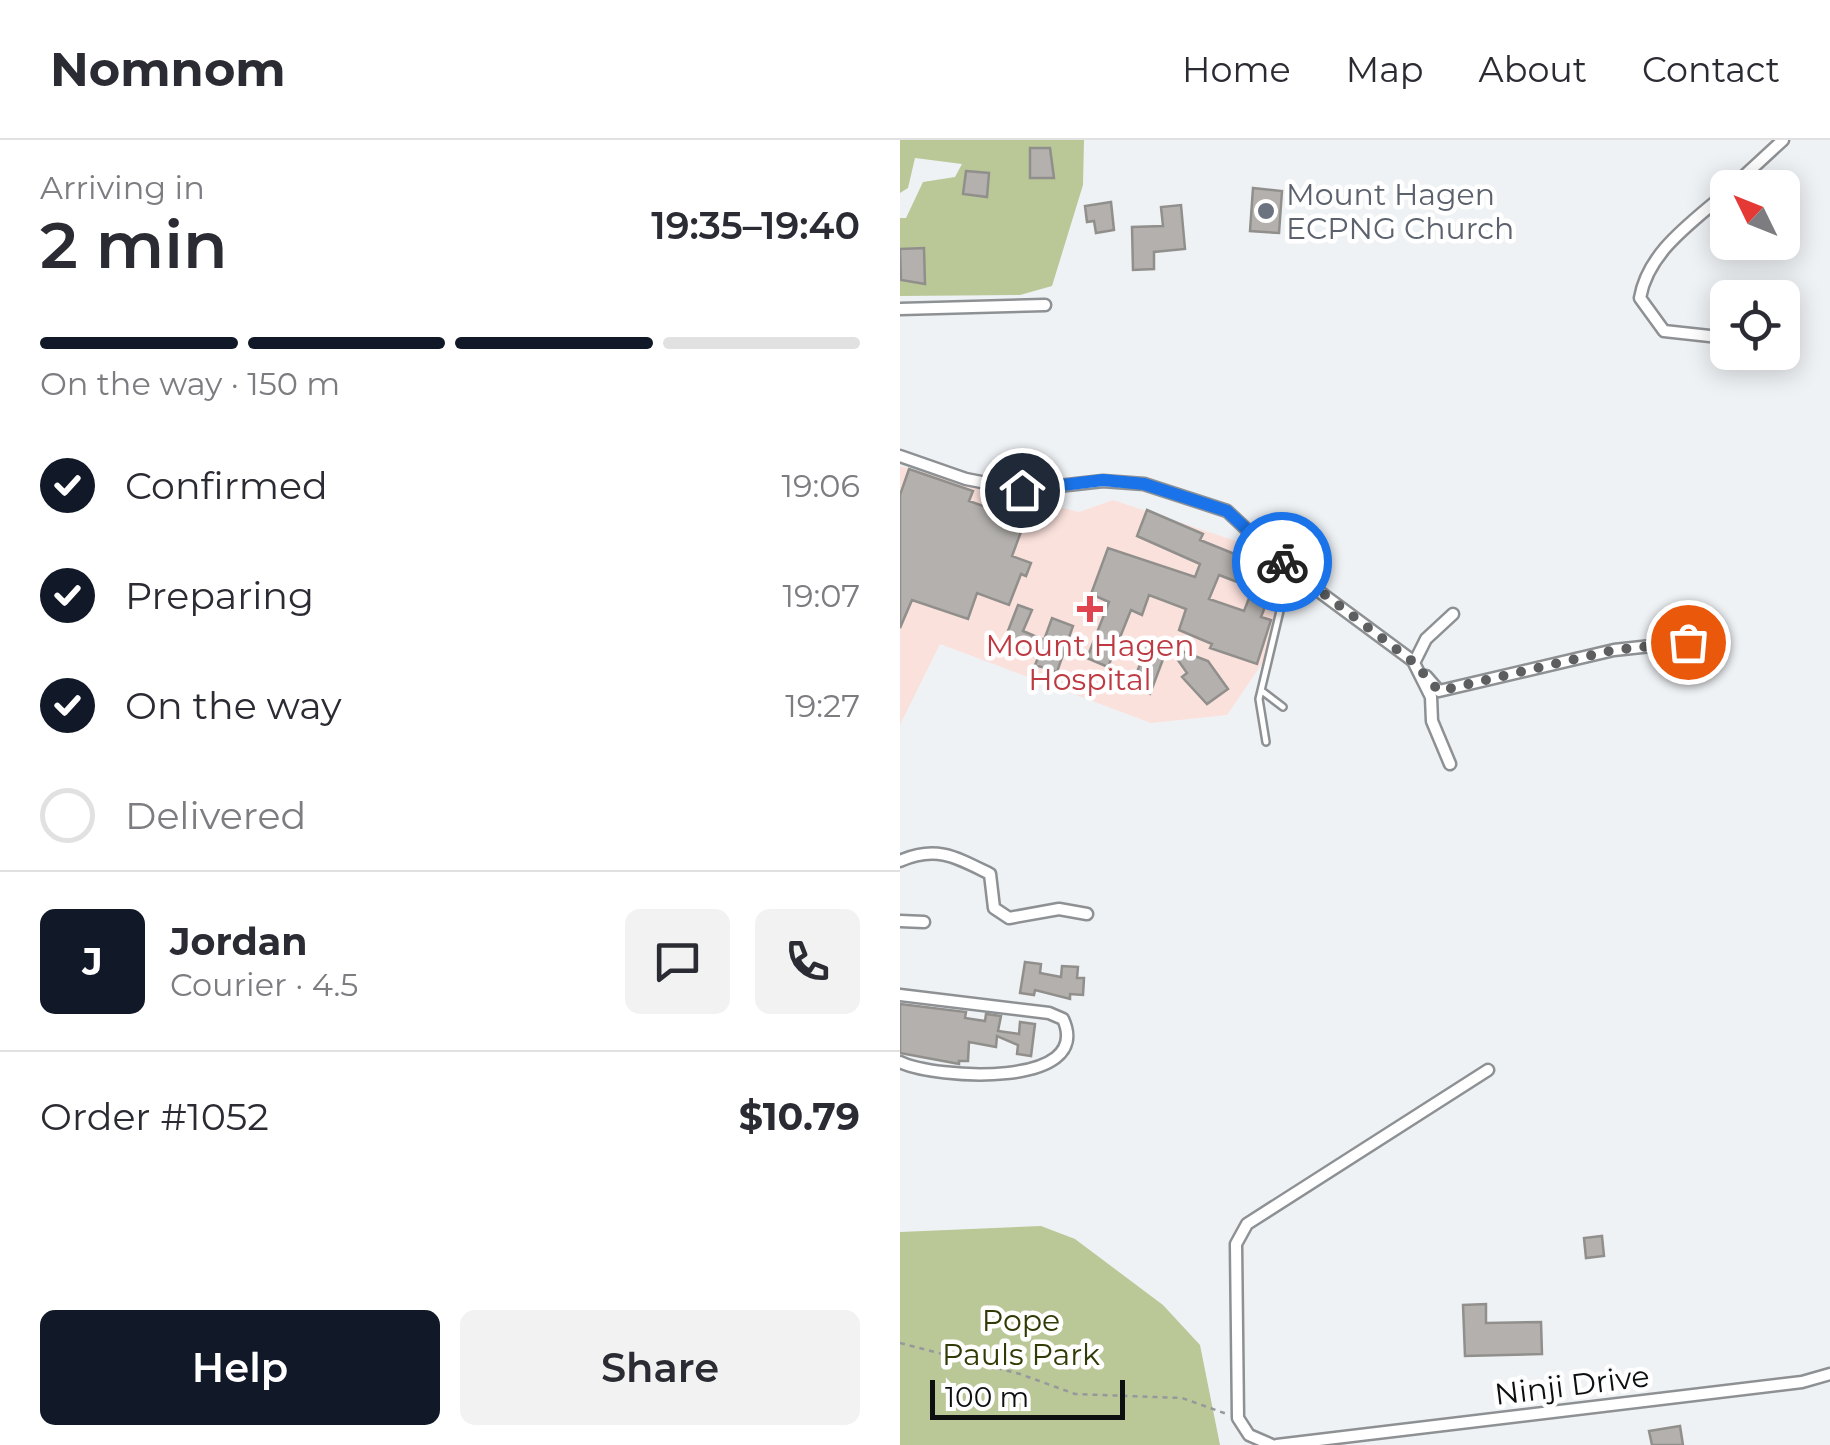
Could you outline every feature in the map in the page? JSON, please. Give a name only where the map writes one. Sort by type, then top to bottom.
[{"type":"street","points":[[1750,170],[1783,140]]},
{"type":"street","points":[[1710,206],[1661,251],[1644,278],[1640,298],[1664,331],[1710,336]]},
{"type":"street","points":[[900,309],[1045,305]]},
{"type":"street","points":[[900,456],[966,478],[1022,490],[1103,480],[1144,484],[1227,511],[1290,570],[1412,661],[1439,691],[1614,650],[1688,642]]},
{"type":"street","points":[[1412,661],[1426,639],[1453,614]]},
{"type":"street","points":[[1412,661],[1431,696],[1432,721],[1450,764]]},
{"type":"street","points":[[900,861],[922,851],[947,852],[990,874],[994,908],[1008,918],[1059,908],[1087,914]]},
{"type":"street","points":[[900,921],[924,922]]},
{"type":"street","points":[[900,995],[1049,1013],[1063,1019],[1070,1034],[1065,1051],[1049,1064],[1024,1071],[960,1072],[900,1062]]},
{"type":"street","points":[[1274,1445],[1249,1435],[1238,1418],[1236,1244],[1247,1224],[1488,1070]]},
{"type":"street","name":"Ninji Drive","points":[[1274,1445],[1802,1382],[1830,1374]]},
{"type":"lane","points":[[1266,742],[1259,699],[1290,570]]},
{"type":"lane","points":[[1262,691],[1283,708]]},
{"type":"path","points":[[900,1342],[1020,1374],[1075,1394],[1182,1398],[1238,1418]]},
{"type":"shaded area","name":"Mount Hagen Hospital","points":[[900,466],[1079,512],[1113,500],[1257,548],[1290,578],[1268,655],[1227,715],[1151,723],[940,644],[900,725]]},
{"type":"green space","points":[[900,140],[1084,140],[1083,185],[1052,286],[1020,295],[900,296],[900,218],[906,218],[923,182],[955,177],[962,164],[915,158],[908,188],[900,193]]},
{"type":"green space","name":"Pope Pauls Park","points":[[1041,1226],[1075,1239],[1163,1305],[1200,1345],[1220,1445],[900,1445],[900,1232]]},
{"type":"building","points":[[1030,148],[1050,148],[1054,178],[1030,178]]},
{"type":"building","points":[[966,171],[989,173],[987,197],[963,194]]},
{"type":"building","name":"Mount Hagen ECPNG Church","points":[[1253,188],[1282,191],[1279,233],[1250,231]]},
{"type":"building","points":[[1111,202],[1114,230],[1096,233],[1094,221],[1087,222],[1085,206]]},
{"type":"building","points":[[1181,205],[1185,249],[1154,252],[1154,269],[1133,270],[1132,227],[1163,226],[1161,207]]},
{"type":"building","points":[[924,248],[925,284],[901,280],[900,249]]},
{"type":"building","points":[[909,469],[973,491],[969,501],[997,511],[999,503],[1028,513],[1012,556],[1031,563],[1026,576],[1021,574],[1009,605],[977,593],[968,619],[912,600],[900,628],[900,495]]},
{"type":"building","points":[[1147,510],[1203,534],[1200,540],[1272,569],[1270,573],[1277,576],[1261,617],[1271,620],[1257,664],[1210,648],[1212,644],[1179,630],[1186,609],[1149,595],[1142,615],[1131,610],[1108,667],[1087,658],[1109,602],[1091,594],[1108,548],[1195,577],[1200,564],[1137,536]],"holes":[[[1219,575],[1253,588],[1244,611],[1209,599]]]},
{"type":"building","points":[[1018,605],[1032,610],[1023,631],[1044,640],[1052,618],[1073,626],[1057,672],[1035,665],[1040,653],[1006,636]]},
{"type":"building","points":[[1150,639],[1208,661],[1228,689],[1207,704],[1182,677],[1187,673],[1168,646],[1150,694],[1131,687]]},
{"type":"building","points":[[1025,962],[1041,964],[1040,973],[1061,977],[1062,966],[1078,967],[1077,978],[1084,978],[1083,995],[1070,994],[1070,999],[1035,990],[1034,995],[1020,993]]},
{"type":"building","points":[[900,1004],[966,1012],[965,1018],[985,1021],[986,1014],[1001,1016],[998,1031],[1019,1034],[1020,1022],[1035,1024],[1031,1056],[1017,1054],[1018,1045],[997,1036],[996,1047],[969,1042],[968,1061],[959,1064],[900,1053]]},
{"type":"building","points":[[1602,1236],[1604,1256],[1586,1258],[1584,1238]]},
{"type":"building","points":[[1486,1304],[1486,1323],[1541,1322],[1542,1354],[1465,1356],[1463,1305]]},
{"type":"building","points":[[1680,1426],[1683,1445],[1652,1445],[1649,1431]]},
{"type":"way so far","points":[[1282,562],[1412,661],[1439,691],[1614,650],[1688,642]]},
{"type":"place","name":"Mount Hagen ECPNG Church","points":[[1266,211]]},
{"type":"place","name":"Mount Hagen Hospital","points":[[1090,609]]},
{"type":"route","points":[[1022,490],[1103,480],[1144,484],[1227,511],[1282,562]]}]
